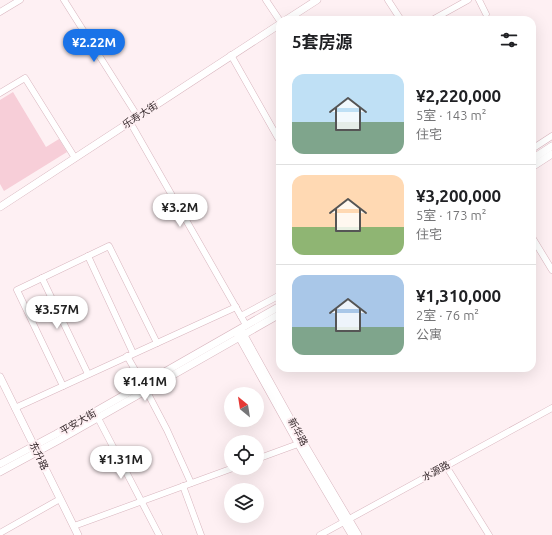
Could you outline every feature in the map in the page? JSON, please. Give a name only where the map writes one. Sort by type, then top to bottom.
[{"type":"main road","points":[[297,16],[317,0]]},
{"type":"main road","name":"乐寿大街","points":[[0,207],[276,25]]},
{"type":"main road","points":[[536,156],[552,146]]},
{"type":"main road","points":[[536,164],[552,154]]},
{"type":"main road","name":"平安大街","points":[[0,472],[35,449],[241,331],[276,309]]},
{"type":"main road","name":"平安大街","points":[[241,331],[276,316]]},
{"type":"main road","name":"新华路","points":[[241,331],[298,444],[346,521],[358,535]]},
{"type":"main road","name":"新华路","points":[[241,331],[346,521],[352,535]]},
{"type":"main road","name":"东升路","points":[[0,377],[78,535]]},
{"type":"main road","name":"平安大街","points":[[0,464],[35,449],[98,418],[144,387]]},
{"type":"street","points":[[0,12],[18,0]]},
{"type":"street","points":[[64,0],[138,117]]},
{"type":"street","points":[[266,0],[276,16]]},
{"type":"street","points":[[388,0],[398,16]]},
{"type":"street","points":[[439,16],[468,0]]},
{"type":"street","points":[[479,0],[486,14]]},
{"type":"street","points":[[231,55],[276,134]]},
{"type":"street","points":[[0,93],[25,78],[75,158]]},
{"type":"street","points":[[130,122],[241,316],[241,331]]},
{"type":"street","points":[[536,146],[552,136]]},
{"type":"street","points":[[536,244],[552,270]]},
{"type":"street","points":[[63,386],[17,290],[109,246],[157,343]]},
{"type":"street","points":[[88,256],[144,387],[167,430],[191,483]]},
{"type":"street","points":[[42,278],[88,374]]},
{"type":"street","points":[[241,316],[276,297]]},
{"type":"street","points":[[15,408],[236,307]]},
{"type":"street","name":"水源路","points":[[320,535],[552,408]]},
{"type":"street","points":[[98,418],[143,501],[159,535]]},
{"type":"street","points":[[264,456],[298,444]]},
{"type":"street","points":[[446,466],[489,535]]},
{"type":"street","points":[[74,526],[224,471]]},
{"type":"street","points":[[183,486],[201,535]]},
{"type":"street","points":[[0,533],[60,499]]},
{"type":"shaded area","points":[[13,92],[46,147],[59,139],[67,152],[4,191],[0,184],[0,100]]}]
